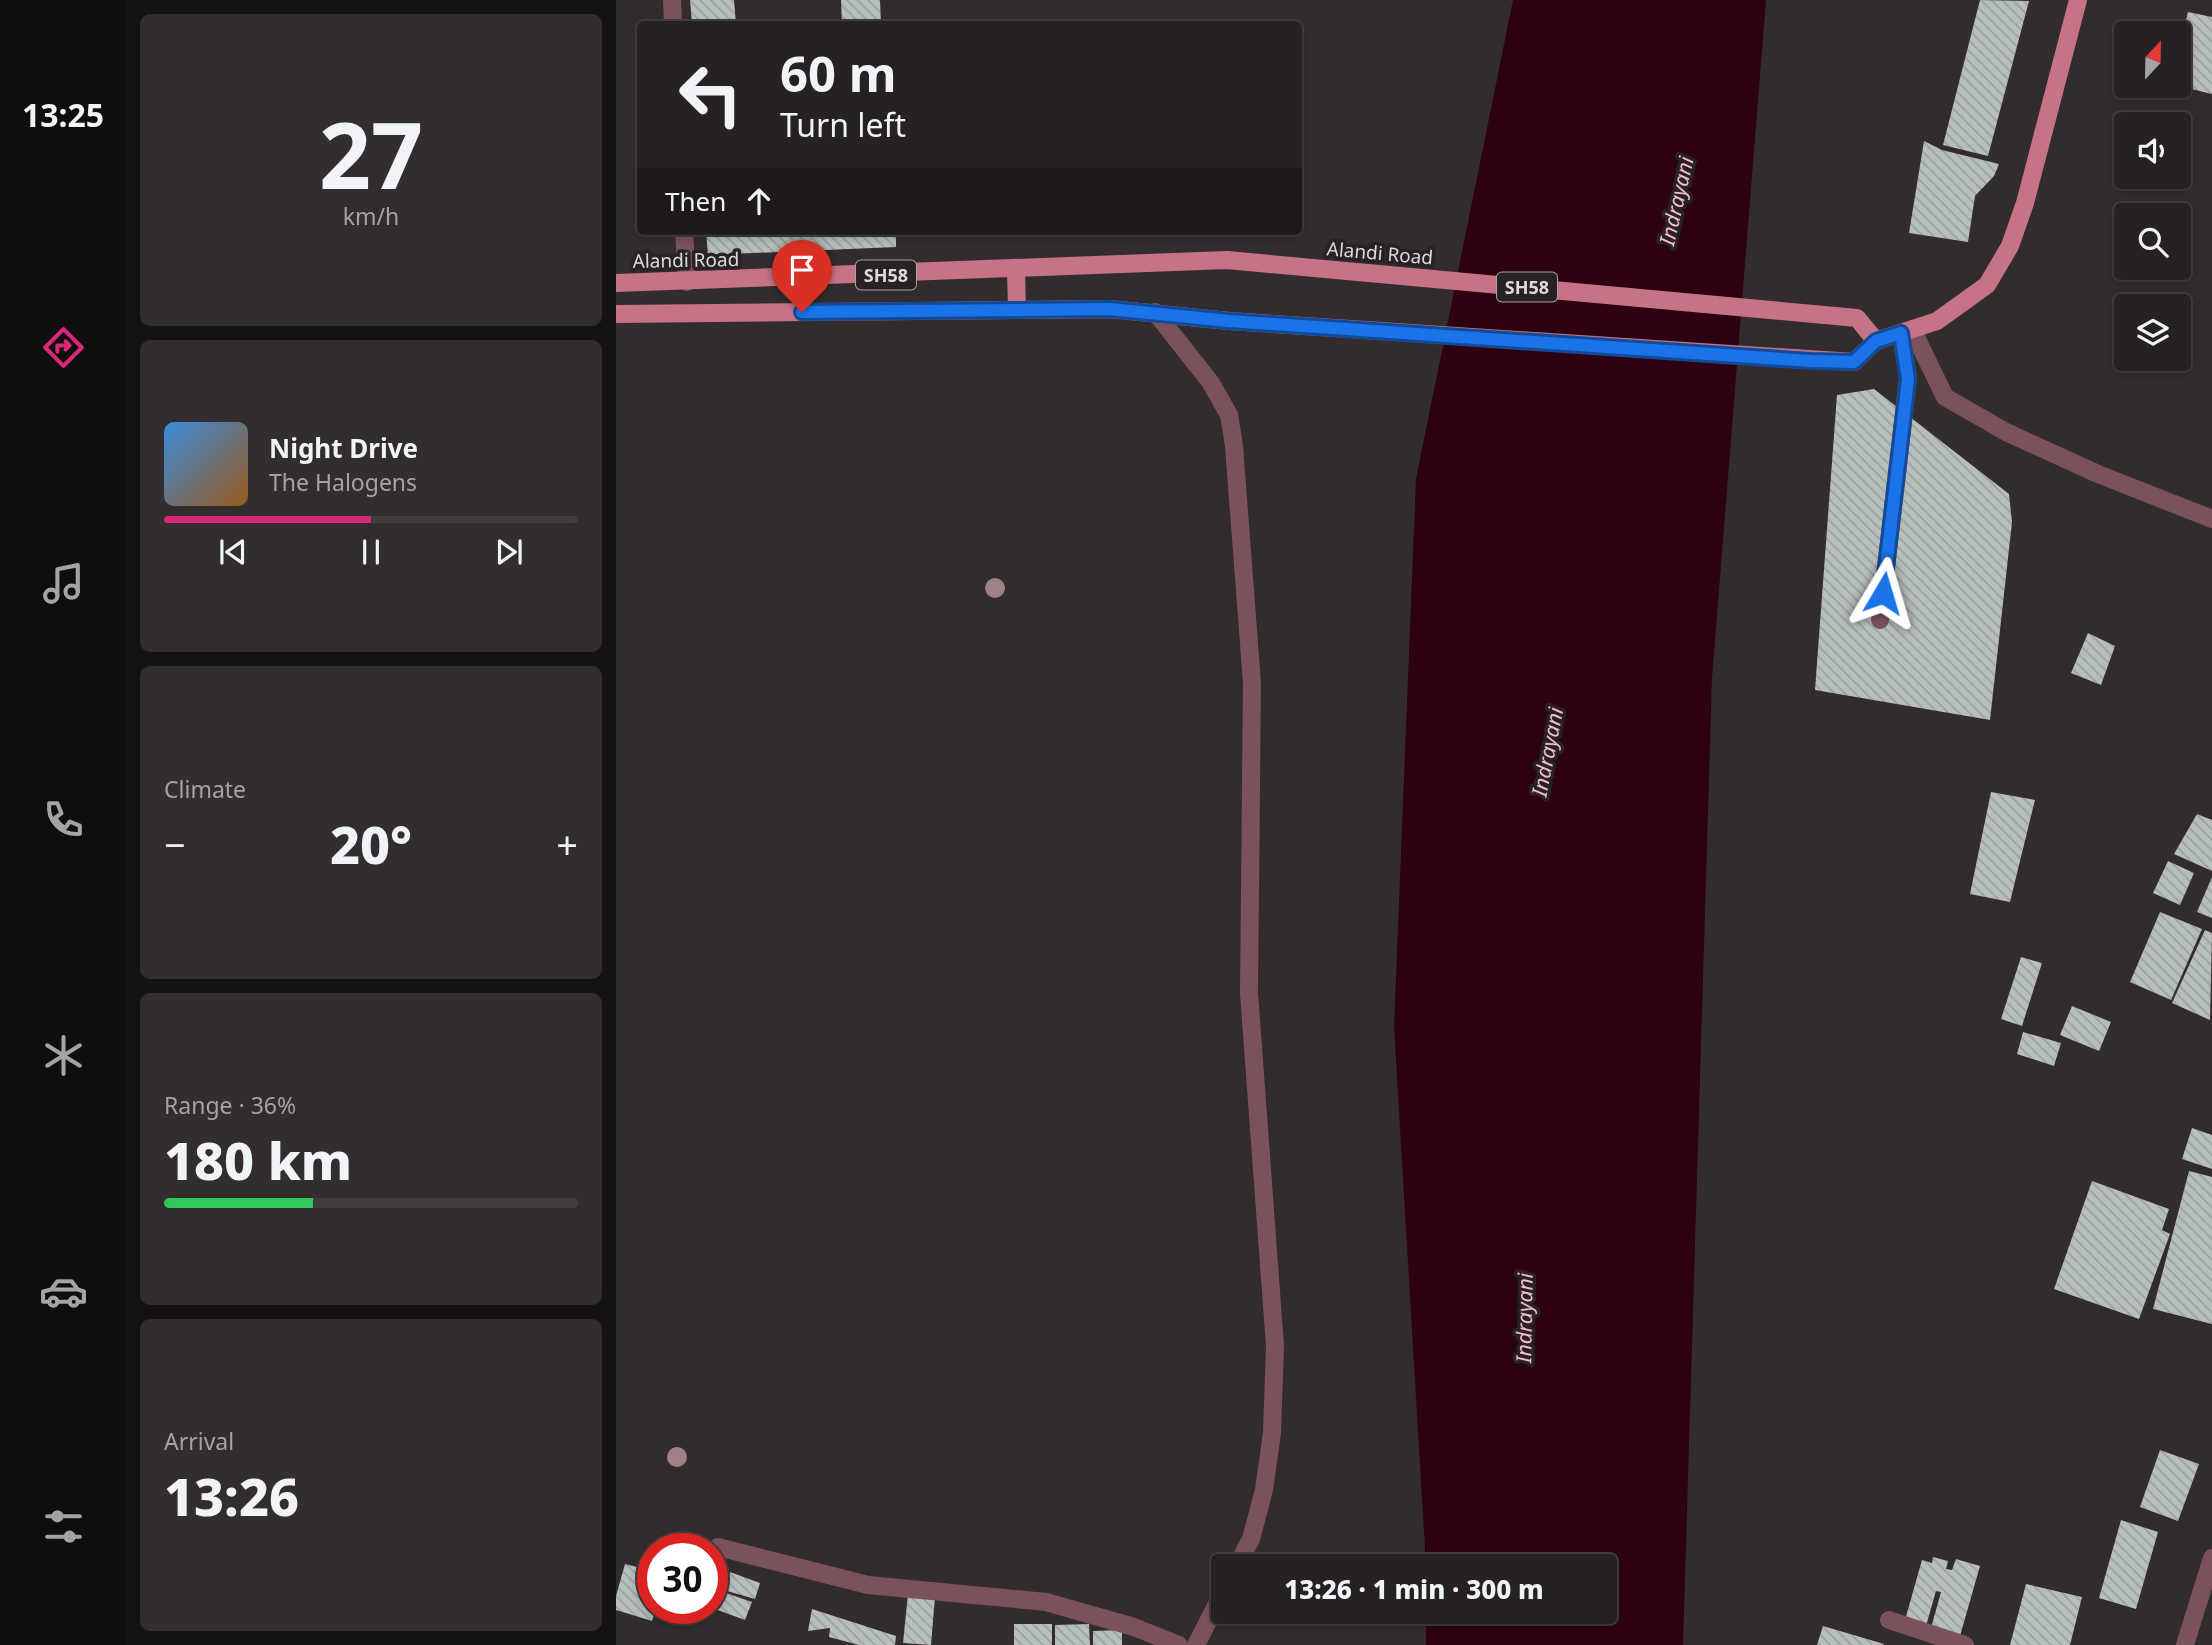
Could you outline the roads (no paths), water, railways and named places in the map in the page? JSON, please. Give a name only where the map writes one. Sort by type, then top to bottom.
[{"type":"main road","name":"SH58","points":[[616,314],[1017,309],[1155,312],[1229,321],[1854,362],[1876,341],[1937,321],[1987,285],[2010,246],[2025,202],[2078,0]]},
{"type":"main road","name":"Alandi Road","points":[[616,283],[1227,260],[1857,318],[1876,341]]},
{"type":"main road","points":[[1016,270],[1017,309]]},
{"type":"street","points":[[672,0],[673,21]]},
{"type":"street","points":[[684,235],[687,282]]},
{"type":"street","points":[[1155,312],[1212,383],[1229,415],[1234,446],[1252,683],[1249,993],[1275,1346],[1272,1433],[1264,1490],[1251,1539],[1243,1554]]},
{"type":"street","points":[[1906,331],[1945,397],[2006,432],[2087,469],[2212,519]]},
{"type":"street","points":[[1880,620],[1908,379],[1906,331]]},
{"type":"street","points":[[728,1549],[868,1584],[1046,1602],[1134,1627],[1179,1645]]},
{"type":"street","points":[[2185,1645],[2212,1558]]},
{"type":"street","points":[[1196,1645],[1211,1616]]},
{"type":"street","points":[[1889,1620],[1965,1645]]},
{"type":"water","name":"Indrayani","points":[[1513,0],[1766,0],[1712,678],[1683,1645],[1426,1645],[1426,1624],[1617,1624],[1617,1554],[1425,1554],[1394,1027],[1416,479]]}]
